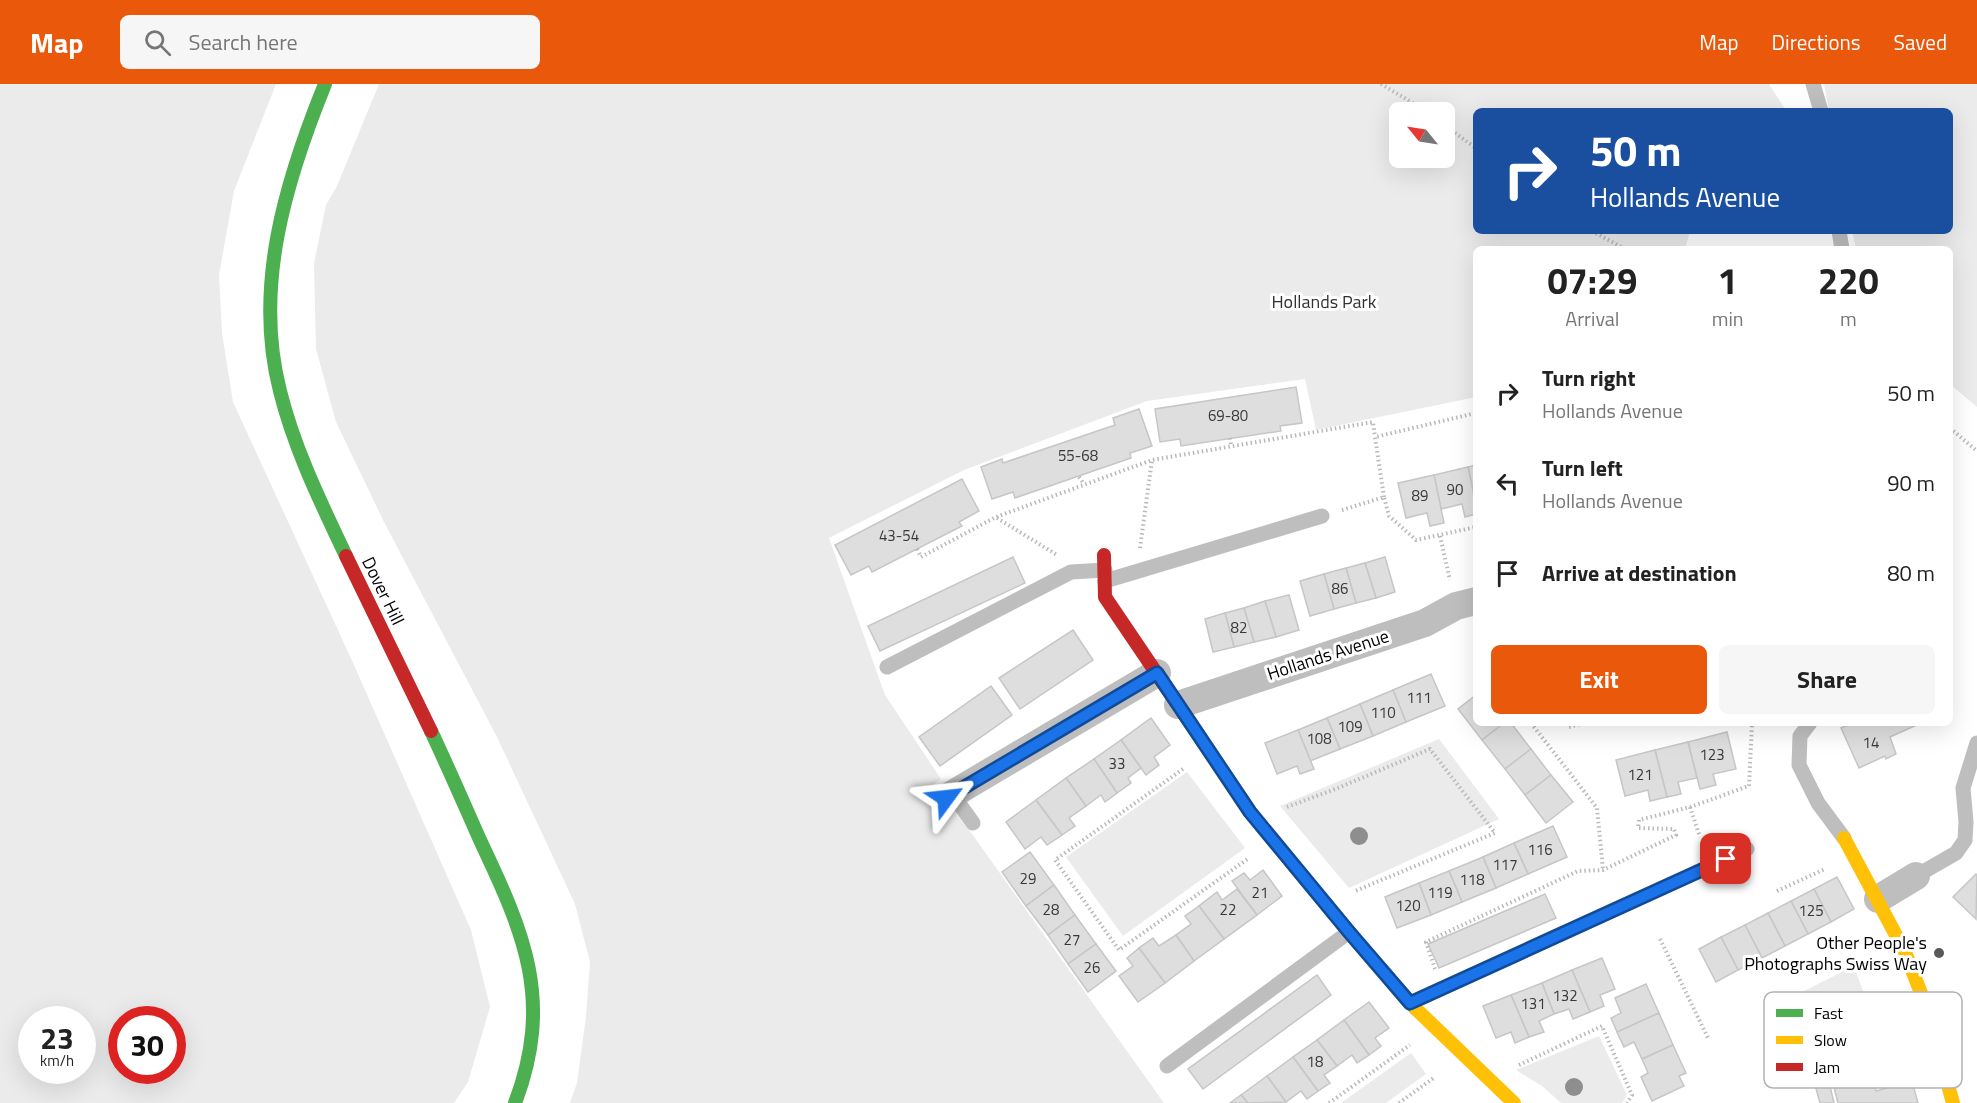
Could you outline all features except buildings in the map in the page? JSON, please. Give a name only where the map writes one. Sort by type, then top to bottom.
[{"type":"main road","name":"Dover Hill","points":[[325,84],[301,144],[281,219],[270,309],[275,370],[283,401],[308,471],[365,596],[426,721],[512,911],[532,978],[535,1010],[532,1046],[515,1103]]},
{"type":"main road","points":[[1104,555],[1106,597],[1250,812],[1410,1003],[1514,1103]]},
{"type":"main road","points":[[1844,838],[1905,952],[1921,992]]},
{"type":"main road","points":[[1949,1088],[1953,1103]]},
{"type":"street","name":"Hollands Avenue","points":[[1178,705],[1425,623],[1456,606],[1473,602]]},
{"type":"street","points":[[949,796],[1157,673]]},
{"type":"street","points":[[1878,898],[1916,876]]},
{"type":"lane","points":[[1813,84],[1820,108]]},
{"type":"lane","points":[[887,667],[1071,572],[1105,576],[1322,516]]},
{"type":"lane","points":[[1808,726],[1800,736],[1799,765],[1818,803],[1844,838]]},
{"type":"lane","points":[[1916,876],[1956,853],[1965,840],[1963,788],[1977,742]]},
{"type":"lane","points":[[949,796],[973,823]]},
{"type":"lane","points":[[1410,1003],[1747,849]]},
{"type":"lane","points":[[1167,1066],[1349,932]]},
{"type":"path","points":[[1381,84],[1411,102]]},
{"type":"path","points":[[1455,133],[1473,146]]},
{"type":"path","points":[[1598,234],[1620,246]]},
{"type":"path","points":[[1375,437],[1473,414]]},
{"type":"path","points":[[917,549],[921,557],[996,517],[1152,460],[1373,422],[1383,497],[1389,516],[1416,540],[1473,528]]},
{"type":"path","points":[[1953,431],[1977,451]]},
{"type":"path","points":[[1230,438],[1231,445]]},
{"type":"path","points":[[1142,543],[1152,460]]},
{"type":"path","points":[[1079,477],[1084,484]]},
{"type":"path","points":[[1322,516],[1383,497]]},
{"type":"path","points":[[996,517],[1059,556]]},
{"type":"path","points":[[1440,536],[1451,586]]},
{"type":"path","points":[[1533,726],[1597,808],[1603,870]]},
{"type":"path","points":[[1435,970],[1426,942],[1578,871],[1603,870],[1676,835],[1674,829],[1638,828],[1640,820],[1690,807],[1749,786],[1752,726]]},
{"type":"path","points":[[1278,810],[1338,788],[1430,748],[1495,833],[1354,892]]},
{"type":"path","points":[[1190,765],[1055,860],[1119,950],[1250,857]]},
{"type":"path","points":[[1690,807],[1700,837]]},
{"type":"path","points":[[1777,891],[1855,856]]},
{"type":"path","points":[[1660,939],[1708,1038]]},
{"type":"path","points":[[1518,1065],[1602,1026],[1632,1095],[1627,1103]]},
{"type":"path","points":[[1329,1103],[1416,1041]]},
{"type":"path","points":[[1399,1103],[1435,1077]]},
{"type":"green space","points":[[0,84],[276,84],[234,191],[219,275],[222,333],[233,402],[354,665],[471,930],[490,1007],[468,1082],[454,1103],[0,1103]]},
{"type":"green space","name":"Hollands Park","points":[[379,84],[1769,84],[1784,108],[1473,108],[1473,234],[1689,234],[1686,246],[1473,246],[1473,398],[1316,430],[1305,379],[1147,401],[964,470],[829,538],[885,695],[941,779],[933,785],[972,834],[1164,1103],[570,1103],[577,1083],[590,962],[575,904],[497,737],[384,522],[336,422],[316,349],[314,263],[326,205],[337,186]]},
{"type":"green space","points":[[1824,84],[1977,84],[1977,407],[1953,387],[1953,246],[1855,246],[1853,234],[1953,234],[1953,108],[1828,108]]},
{"type":"green space","points":[[1439,739],[1499,819],[1349,888],[1280,806]]},
{"type":"green space","points":[[1187,772],[1245,848],[1123,936],[1066,857]]},
{"type":"green space","points":[[1844,971],[1856,972],[1863,992],[1802,992]]},
{"type":"green space","points":[[1599,1036],[1627,1095],[1622,1103],[1561,1103],[1542,1086],[1516,1070]]},
{"type":"green space","points":[[1411,1053],[1426,1074],[1386,1103],[1341,1103]]},
{"type":"traffic: fast","points":[[325,84],[287,196],[272,273],[270,313],[273,352],[286,412],[309,475],[346,556]]},
{"type":"traffic: fast","points":[[1176,702],[1250,812],[1416,1009]]},
{"type":"traffic: fast","points":[[431,731],[510,906],[529,968],[533,999],[532,1032],[526,1066],[515,1103]]},
{"type":"traffic: slow","points":[[1844,838],[1905,952],[1921,992]]},
{"type":"traffic: slow","points":[[1416,1009],[1514,1103]]},
{"type":"traffic: slow","points":[[1949,1088],[1953,1103]]},
{"type":"traffic: jam","points":[[1104,555],[1105,597],[1176,702]]},
{"type":"traffic: jam","points":[[346,556],[431,731]]},
{"type":"place","name":"Other People's Photographs Swiss Way","points":[[1939,953]]},
{"type":"route","points":[[946,798],[1157,673],[1250,812],[1410,1003],[1726,859]]}]
